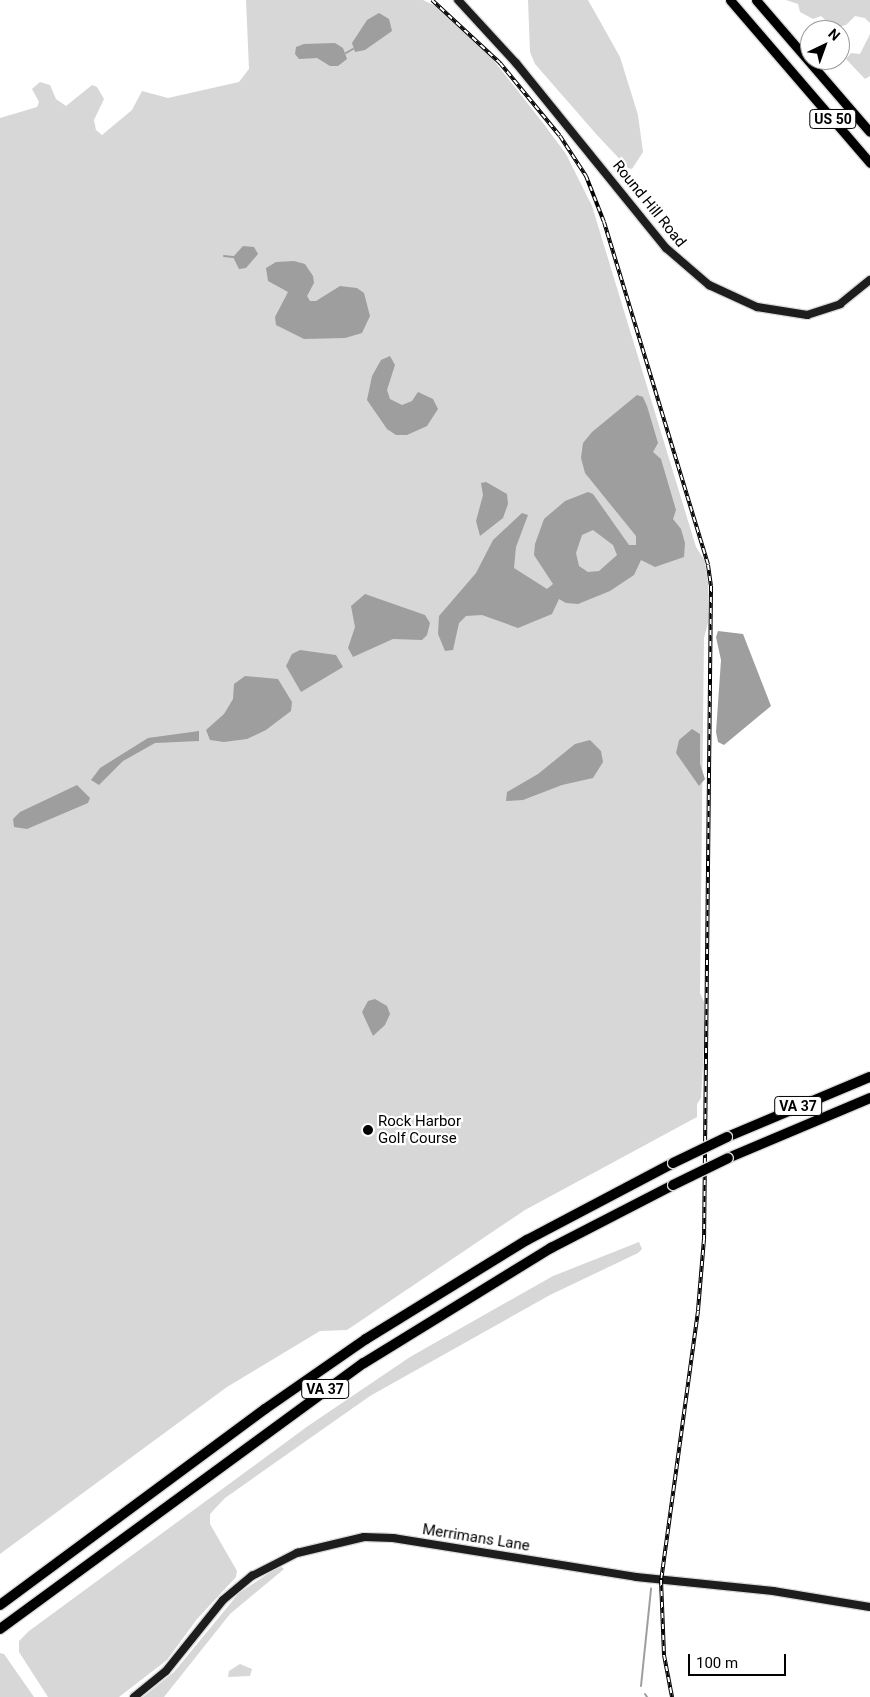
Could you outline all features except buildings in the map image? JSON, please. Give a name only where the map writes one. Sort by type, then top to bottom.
[{"type":"highway","name":"VA 37","points":[[0,1605],[265,1409],[374,1334],[527,1240],[673,1163],[870,1076]]},
{"type":"highway","name":"VA 37","points":[[0,1629],[364,1363],[519,1266],[728,1158],[870,1098]]},
{"type":"main road","name":"Round Hill Road","points":[[458,0],[516,63],[666,248],[710,285],[757,307],[807,315],[840,304],[870,280]]},
{"type":"main road","name":"US 50","points":[[730,0],[870,163]]},
{"type":"main road","name":"US 50","points":[[756,0],[870,132]]},
{"type":"main road","name":"Merrimans Lane","points":[[134,1697],[166,1671],[211,1613],[240,1586],[274,1563],[339,1541],[364,1537],[393,1538],[700,1584],[772,1591],[870,1607]]},
{"type":"shaded area","points":[[246,0],[423,0],[436,6],[491,57],[543,123],[566,154],[592,206],[696,547],[705,561],[708,583],[708,623],[704,638],[700,993],[704,1002],[704,1047],[701,1098],[697,1104],[697,1117],[525,1210],[347,1330],[320,1331],[227,1387],[0,1554],[0,118],[37,107],[39,102],[32,89],[40,82],[50,85],[56,99],[66,106],[92,85],[97,87],[104,99],[94,120],[96,130],[102,135],[132,110],[142,91],[168,98],[239,82],[249,69]]},
{"type":"shaded area","points":[[528,0],[588,0],[620,57],[638,115],[643,152],[632,169],[628,168],[597,135],[535,64],[530,52]]},
{"type":"shaded area","points":[[786,0],[870,0],[870,23],[865,18],[855,16],[850,21],[825,20],[821,16],[813,19],[800,12],[798,4]]},
{"type":"shaded area","points":[[379,13],[389,19],[392,31],[365,50],[355,52],[352,43],[367,20]]},
{"type":"shaded area","points":[[870,34],[870,76],[865,79],[850,63],[851,53],[860,54]]},
{"type":"shaded area","points":[[335,43],[343,48],[347,59],[338,66],[330,66],[317,58],[299,59],[295,54],[296,47],[304,44]]},
{"type":"shaded area","points":[[243,246],[254,247],[258,254],[246,268],[239,269],[233,257]]},
{"type":"shaded area","points":[[294,261],[305,264],[313,276],[314,283],[307,296],[310,301],[316,301],[340,286],[357,288],[364,293],[370,316],[362,333],[345,338],[304,339],[276,325],[275,317],[288,292],[268,281],[266,268],[276,262]]},
{"type":"shaded area","points":[[390,356],[395,365],[387,390],[390,399],[402,405],[412,401],[418,392],[433,399],[438,409],[427,426],[407,435],[396,435],[387,429],[367,400],[372,376],[381,360]]},
{"type":"shaded area","points":[[637,395],[643,397],[658,443],[653,452],[661,459],[676,510],[673,519],[681,529],[685,543],[684,557],[655,567],[641,560],[634,575],[610,591],[578,604],[566,603],[559,599],[552,614],[518,628],[482,615],[466,616],[459,623],[453,650],[445,651],[438,634],[439,616],[476,573],[493,540],[522,513],[528,515],[516,547],[514,568],[547,589],[553,584],[534,555],[535,544],[544,519],[565,501],[588,492],[593,494],[629,545],[636,545],[636,536],[585,473],[581,458],[583,443],[592,432]],"holes":[[[593,530],[613,545],[617,555],[599,571],[588,572],[579,566],[576,553],[582,535]]]},
{"type":"shaded area","points":[[486,482],[507,494],[508,504],[503,518],[480,536],[476,521],[483,495],[481,483]]},
{"type":"shaded area","points":[[365,594],[425,615],[430,623],[427,635],[422,640],[393,639],[353,657],[348,648],[355,627],[351,606]]},
{"type":"shaded area","points":[[718,631],[743,634],[771,706],[724,745],[718,742],[716,732],[721,660],[716,637]]},
{"type":"shaded area","points":[[300,650],[336,655],[343,667],[301,692],[286,666],[292,654]]},
{"type":"shaded area","points":[[245,676],[278,679],[292,702],[291,711],[266,730],[247,739],[224,742],[210,740],[206,730],[224,714],[233,699],[234,684]]},
{"type":"shaded area","points":[[692,729],[700,734],[700,764],[705,779],[699,786],[676,753],[679,740]]},
{"type":"shaded area","points":[[199,731],[199,741],[155,743],[123,761],[99,785],[91,780],[100,768],[148,738]]},
{"type":"shaded area","points":[[590,740],[601,751],[603,762],[593,778],[562,785],[523,800],[506,801],[507,792],[538,774],[575,744]]},
{"type":"shaded area","points":[[77,785],[90,798],[88,803],[27,829],[14,827],[13,819],[20,812]]},
{"type":"shaded area","points":[[375,999],[387,1006],[390,1014],[385,1025],[373,1036],[362,1012],[368,1001]]},
{"type":"shaded area","points":[[639,1242],[642,1249],[638,1253],[550,1295],[370,1396],[225,1498],[210,1514],[210,1524],[237,1571],[236,1577],[197,1619],[167,1660],[119,1697],[48,1697],[19,1652],[19,1641],[29,1631],[308,1426],[410,1357],[553,1276]]},
{"type":"shaded area","points":[[280,1566],[284,1569],[230,1614],[164,1697],[143,1697],[174,1672],[239,1593]]},
{"type":"shaded area","points":[[0,1653],[4,1654],[34,1697],[0,1697]]},
{"type":"shaded area","points":[[240,1664],[252,1669],[250,1676],[228,1677],[229,1671]]},
{"type":"waterway","points":[[346,53],[353,49]]},
{"type":"waterway","points":[[224,256],[233,257]]},
{"type":"waterway","points":[[641,1686],[651,1589]]},
{"type":"railway","points":[[432,0],[500,63],[560,136],[586,176],[604,222],[708,565],[711,586],[704,1239],[698,1311],[661,1580],[664,1655],[672,1697]]},
{"type":"place","name":"Rock Harbor Golf Course","points":[[368,1130]]}]
